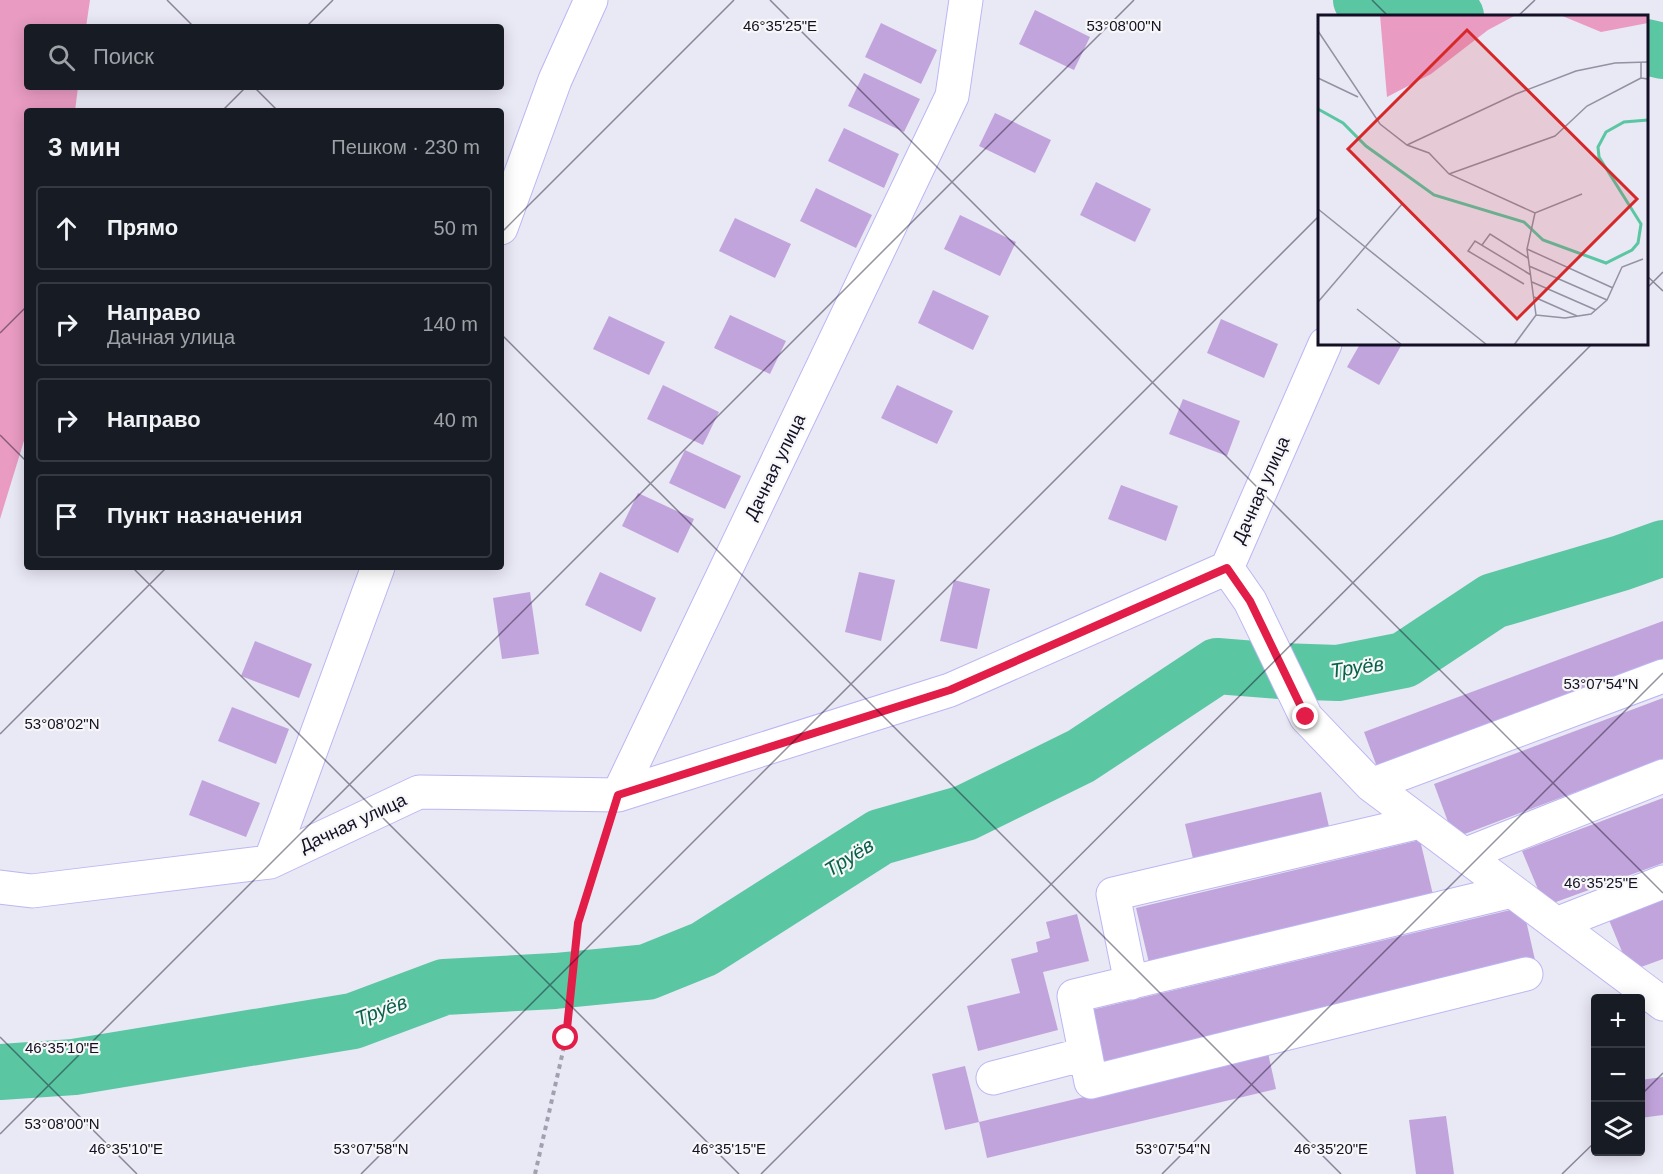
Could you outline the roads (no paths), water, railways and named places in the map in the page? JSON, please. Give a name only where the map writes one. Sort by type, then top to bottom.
[{"type":"street","points":[[504,220],[555,80],[591,0]]},
{"type":"street","name":"Дачная улица","points":[[618,795],[952,96],[966,0]]},
{"type":"street","name":"Дачная улица","points":[[0,887],[32,891],[270,862],[419,792],[618,795],[950,690],[1227,568],[1325,345]]},
{"type":"street","points":[[1227,568],[1250,601],[1306,717],[1371,785],[1556,924],[1655,990]]},
{"type":"street","name":"Дачная улица","points":[[270,862],[377,570]]},
{"type":"street","points":[[1371,785],[1663,676]]},
{"type":"street","points":[[1464,855],[1663,777]]},
{"type":"street","points":[[1131,983],[1113,894],[1420,822]]},
{"type":"street","points":[[1556,924],[1663,882]]},
{"type":"street","points":[[1512,891],[1074,996],[1091,1082],[1526,974]]},
{"type":"street","points":[[993,1078],[1085,1054]]},
{"type":"waterway","name":"Труёв","points":[[1361,0],[1450,15]]},
{"type":"waterway","name":"Труёв","points":[[1648,47],[1663,51]]},
{"type":"waterway","name":"Труёв","points":[[0,1072],[74,1067],[353,1021],[444,987],[555,981],[647,972],[704,949],[880,837],[965,813],[1081,756],[1217,666],[1338,673],[1404,660],[1493,601],[1621,563],[1663,548]]}]
